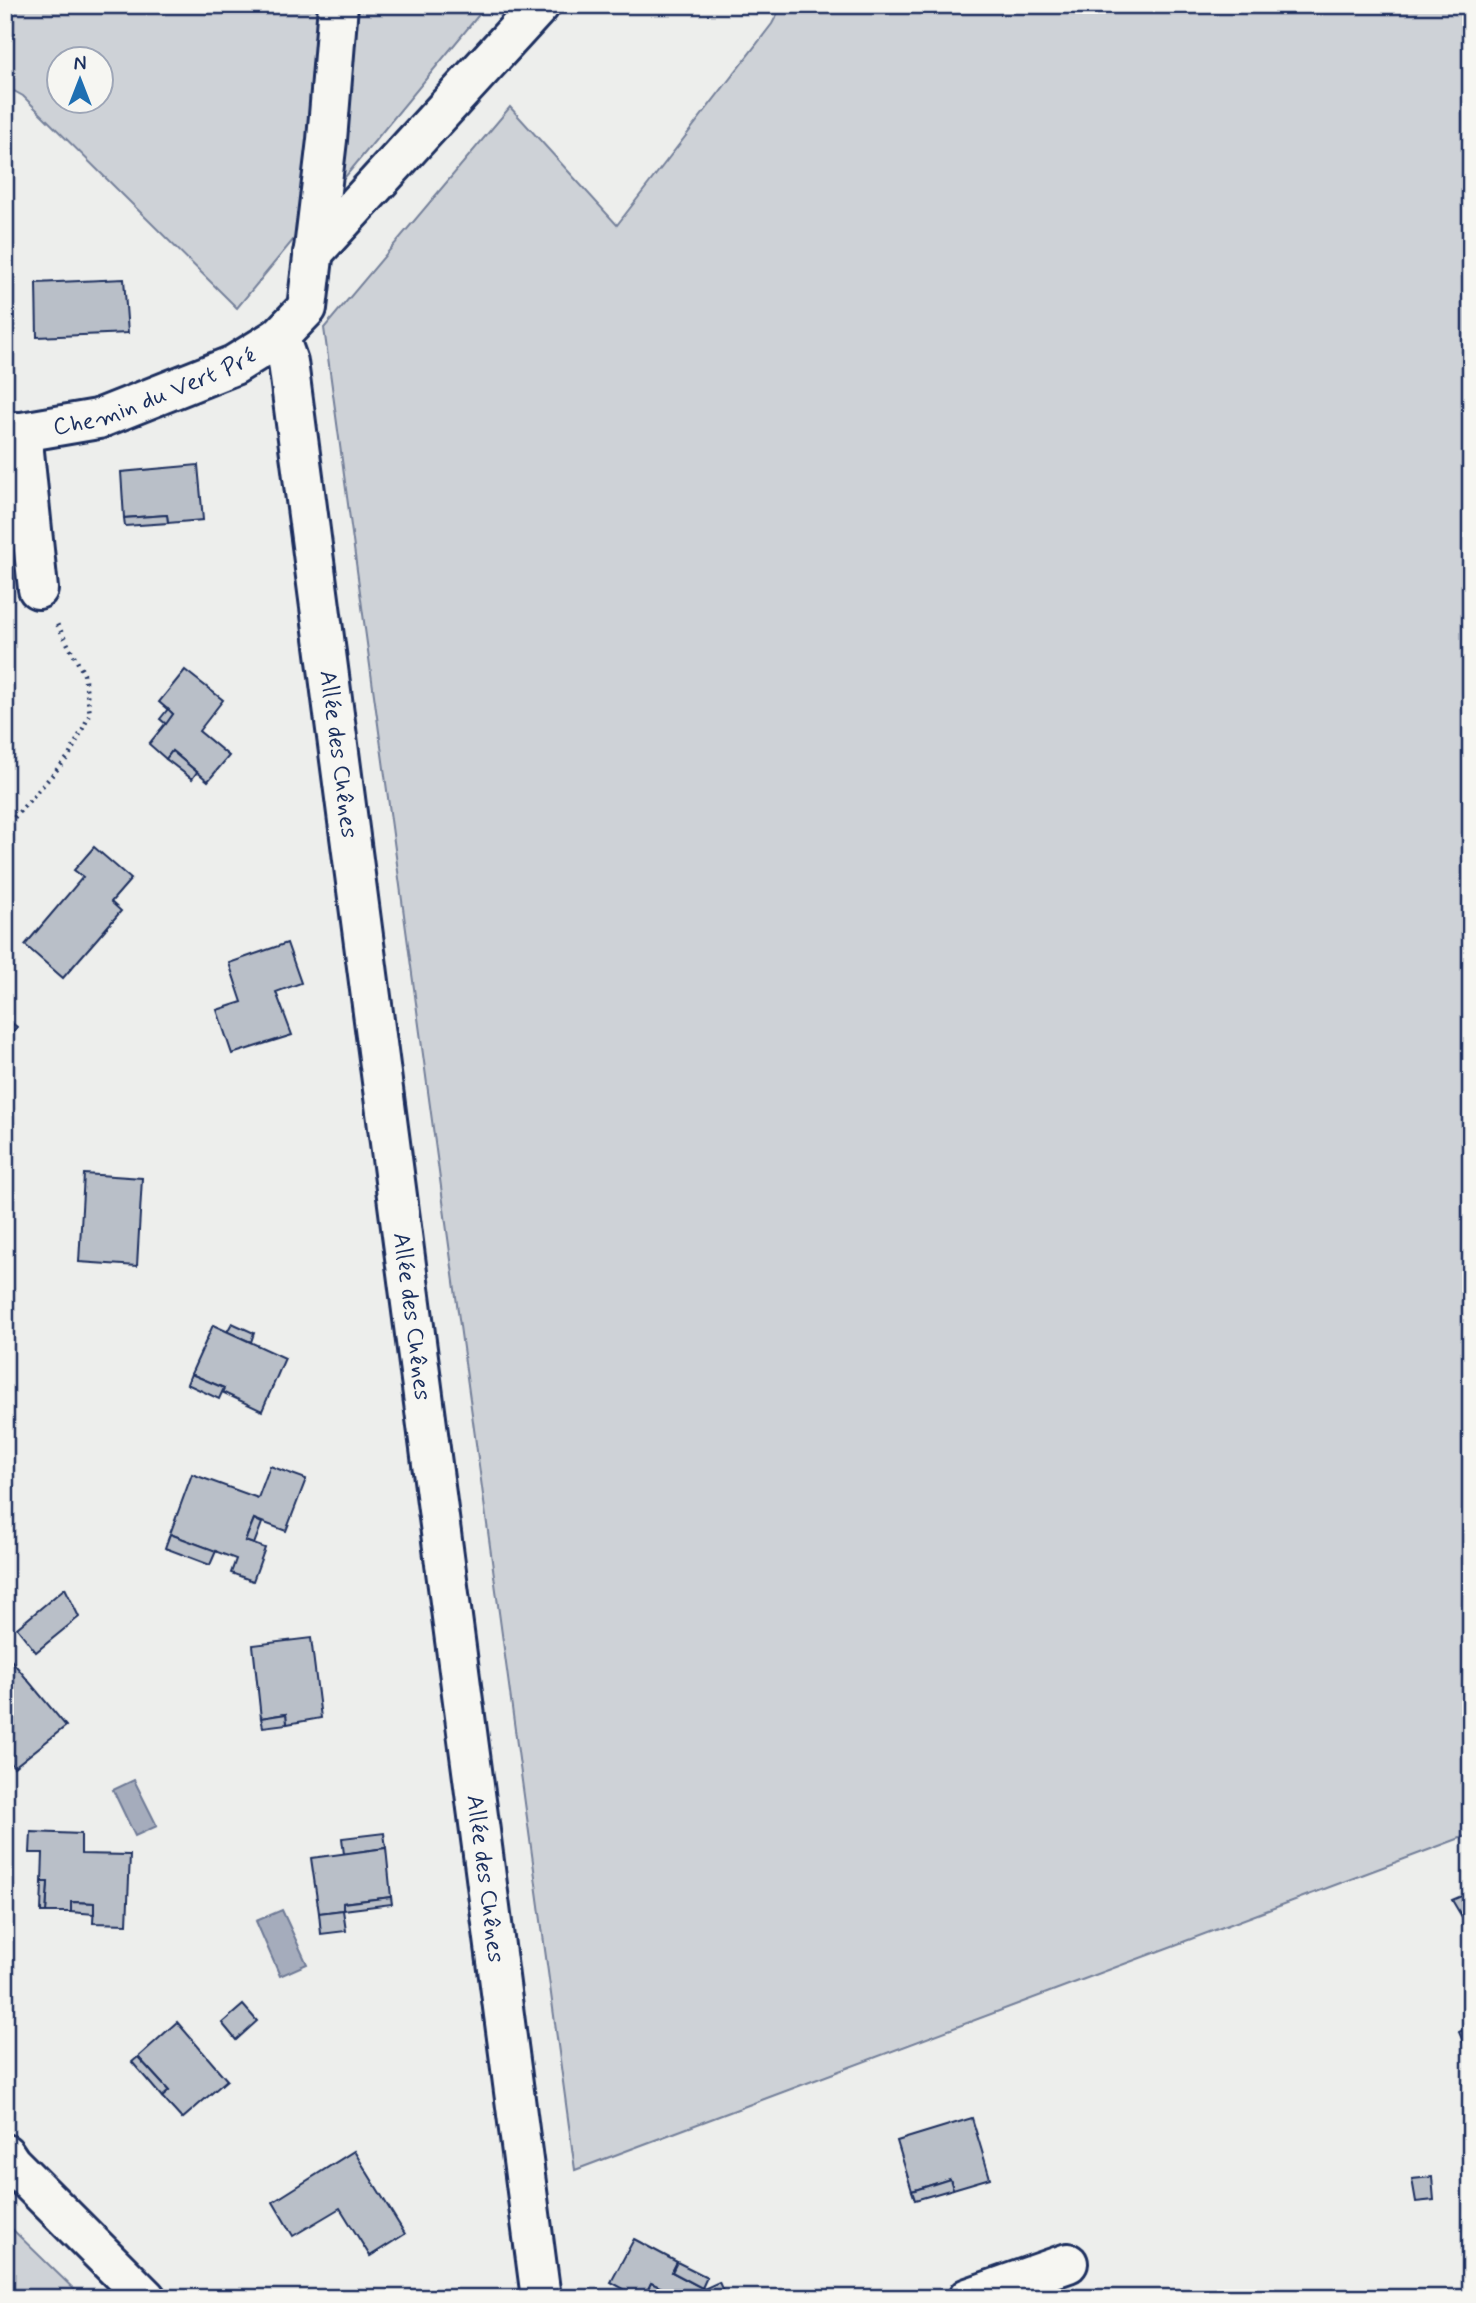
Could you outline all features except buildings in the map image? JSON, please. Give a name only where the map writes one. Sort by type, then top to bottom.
[{"type":"street","name":"Chemin du Vert Pré","points":[[38,589],[14,432],[98,419],[234,365],[279,337],[307,308],[327,139],[338,5]]},
{"type":"street","points":[[313,253],[540,5]]},
{"type":"street","name":"Allée des Chênes","points":[[279,337],[288,362],[541,2298]]},
{"type":"street","points":[[5,2154],[146,2298]]},
{"type":"street","points":[[968,2298],[1068,2263]]},
{"type":"path","points":[[5,828],[69,755],[90,714],[85,674],[38,589]]},
{"type":"shaded area","points":[[5,5],[487,5],[237,308],[23,96],[5,86]]},
{"type":"shaded area","points":[[782,5],[1471,5],[1471,1834],[575,2170],[324,328],[510,107],[617,225],[772,24]]},
{"type":"shaded area","points":[[5,2223],[8,2225],[83,2298],[5,2298]]},
{"type":"water","points":[[134,1780],[157,1826],[135,1836],[113,1790]]},
{"type":"water","points":[[282,1910],[307,1964],[280,1976],[256,1921]]}]
